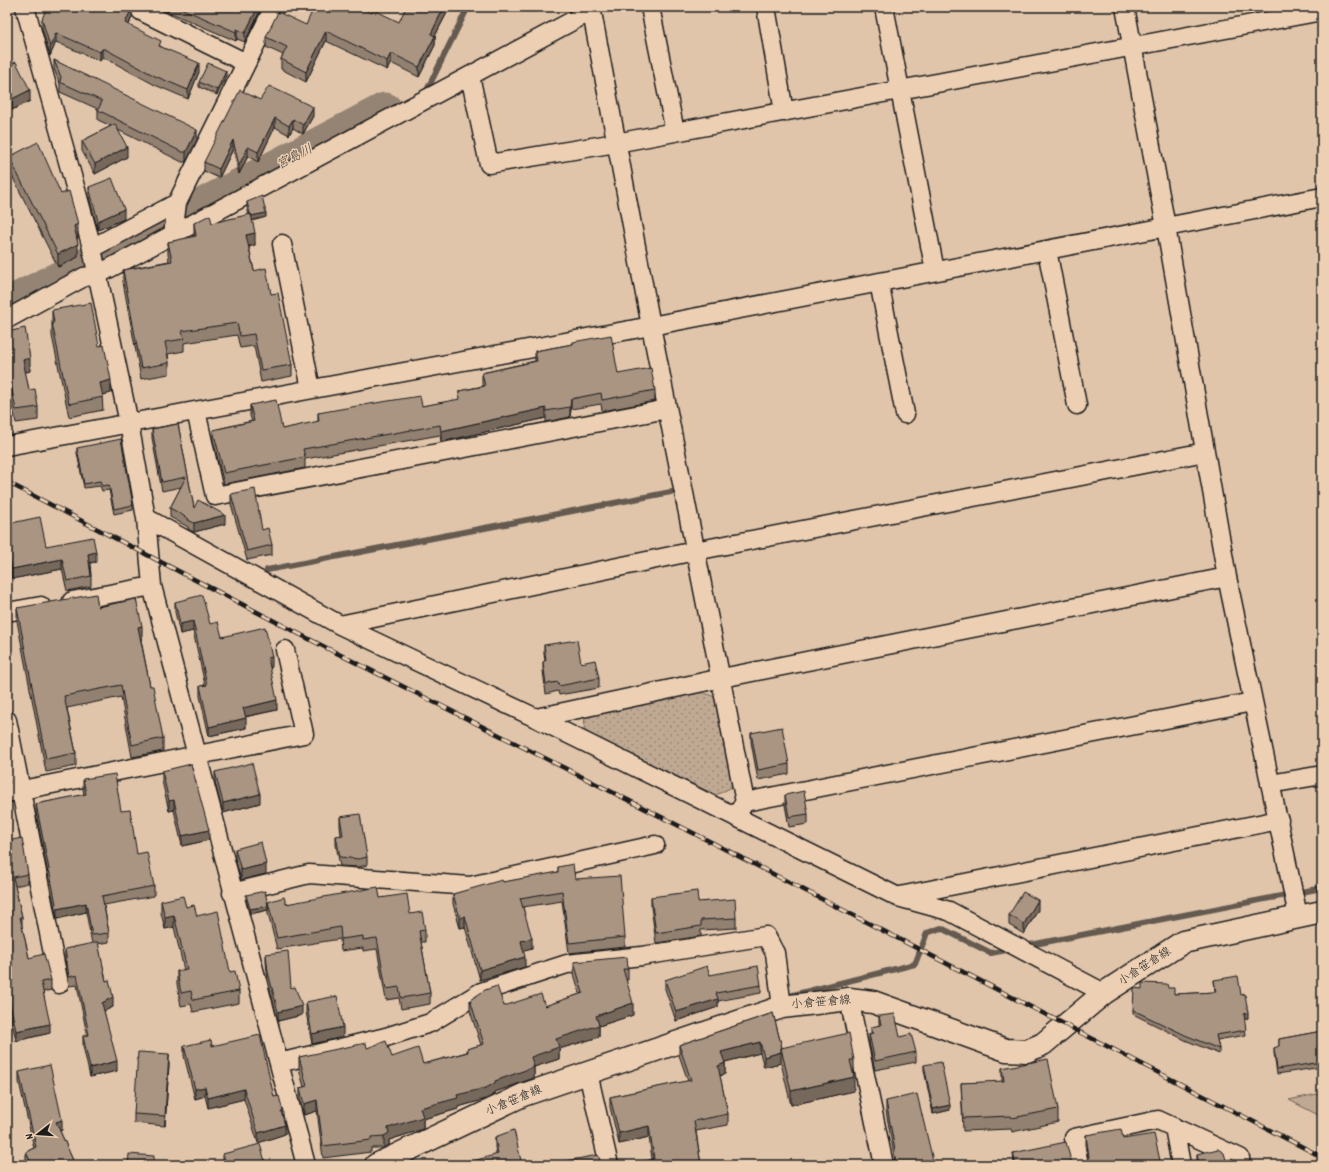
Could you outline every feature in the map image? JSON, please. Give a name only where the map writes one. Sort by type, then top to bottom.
[{"type":"main road","name":"小倉笹倉線","points":[[376,1165],[522,1095],[782,1007],[849,999],[873,1002],[1006,1050],[1027,1051],[1044,1044],[1104,993],[1183,942],[1322,912]]},
{"type":"street","points":[[25,7],[92,248],[129,423],[146,518],[152,586],[195,754],[306,1165]]},
{"type":"street","points":[[173,235],[177,203],[274,7]]},
{"type":"street","points":[[650,7],[675,132]]},
{"type":"street","points":[[766,7],[784,112]]},
{"type":"street","points":[[884,7],[935,271]]},
{"type":"street","points":[[1125,7],[1166,227],[1204,452],[1252,702],[1279,820],[1298,916]]},
{"type":"street","points":[[7,319],[84,277],[97,275],[173,235],[470,76],[591,9],[667,409],[722,678],[740,809]]},
{"type":"street","points":[[141,11],[246,64]]},
{"type":"street","points":[[470,76],[490,164],[616,143],[1322,11]]},
{"type":"street","points":[[7,446],[651,326],[1322,197]]},
{"type":"street","points":[[92,248],[177,203]]},
{"type":"street","points":[[282,244],[311,389]]},
{"type":"street","points":[[1047,250],[1077,405]]},
{"type":"street","points":[[880,282],[905,414]]},
{"type":"street","points":[[196,411],[215,496],[667,409]]},
{"type":"street","points":[[340,625],[695,551],[1204,452]]},
{"type":"street","points":[[146,518],[340,625],[536,718],[740,809],[898,897],[949,911],[1104,993]]},
{"type":"street","points":[[536,718],[722,678],[1228,577]]},
{"type":"street","points":[[7,612],[152,586]]},
{"type":"street","points":[[14,792],[195,754],[304,734],[285,650]]},
{"type":"street","points":[[740,809],[1252,702]]},
{"type":"street","points":[[7,720],[14,792],[59,984]]},
{"type":"street","points":[[1270,784],[1322,775]]},
{"type":"street","points":[[898,897],[1279,820]]},
{"type":"street","points":[[232,893],[309,874],[470,886],[655,845]]},
{"type":"street","points":[[279,1063],[386,1037],[430,1023],[481,992],[567,964],[642,956],[766,936],[775,953],[782,1007]]},
{"type":"street","points":[[849,999],[884,1165]]},
{"type":"street","points":[[588,1073],[609,1165]]},
{"type":"street","points":[[1079,1165],[1074,1138],[1158,1120],[1240,1158],[1241,1165]]},
{"type":"street","points":[[1174,1127],[1182,1165]]},
{"type":"shaded area","points":[[698,690],[717,698],[734,786],[716,795],[584,732],[585,712]]},
{"type":"shaded area","points":[[1322,1093],[1322,1117],[1289,1100]]},
{"type":"building","points":[[47,7],[132,7],[125,23],[161,41],[159,46],[199,63],[188,90],[155,76],[105,49],[102,49],[100,52],[56,33],[50,47],[42,19]]},
{"type":"building","points":[[178,7],[258,7],[245,33],[237,29],[236,32]]},
{"type":"building","points":[[314,7],[360,7],[372,13],[374,10],[399,22],[406,7],[444,7],[431,34],[435,36],[419,67],[391,53],[387,61],[326,31],[306,72],[281,59],[287,47],[266,37],[278,12],[306,25]]},
{"type":"building","points":[[7,56],[11,64],[16,62],[30,90],[12,99],[7,89]]},
{"type":"building","points":[[54,60],[197,130],[186,152],[182,152],[98,110],[102,101],[60,82],[61,77]]},
{"type":"building","points":[[208,63],[226,71],[217,90],[199,82]]},
{"type":"building","points":[[269,86],[313,107],[303,125],[293,119],[289,126],[275,118],[258,152],[248,147],[239,165],[233,140],[219,169],[204,162],[240,90],[260,100]]},
{"type":"building","points":[[115,124],[127,147],[95,164],[82,141]]},
{"type":"building","points":[[38,142],[61,194],[69,191],[78,224],[74,226],[78,244],[58,254],[9,157]]},
{"type":"building","points":[[112,178],[124,209],[98,221],[89,187]]},
{"type":"building","points":[[262,196],[266,213],[251,216],[247,202]]},
{"type":"building","points":[[251,214],[255,233],[246,235],[254,271],[266,268],[271,294],[278,293],[292,365],[261,370],[254,334],[240,336],[237,323],[182,331],[184,339],[165,342],[169,363],[141,368],[123,270],[172,261],[168,242],[196,236],[194,223],[210,215],[212,223]]},
{"type":"building","points":[[91,303],[99,346],[104,345],[111,380],[100,383],[103,397],[69,404],[52,323],[54,322],[52,310]]},
{"type":"building","points":[[25,328],[30,358],[23,360],[29,390],[35,389],[38,407],[16,410],[11,385],[7,386],[7,332]]},
{"type":"building","points":[[611,335],[618,374],[651,368],[655,390],[602,400],[601,393],[571,399],[570,407],[546,411],[546,408],[441,431],[440,425],[303,449],[305,457],[224,473],[213,430],[254,421],[250,405],[276,400],[282,429],[319,421],[318,413],[363,405],[420,396],[422,406],[460,399],[459,391],[485,386],[482,373],[537,361],[535,351]]},
{"type":"building","points":[[178,424],[194,508],[198,500],[225,515],[194,523],[170,508],[186,477],[162,482],[152,429]]},
{"type":"building","points":[[121,439],[133,505],[114,509],[109,485],[102,486],[100,481],[84,484],[77,448]]},
{"type":"building","points":[[255,489],[262,530],[268,528],[272,545],[247,551],[231,494]]},
{"type":"building","points":[[40,517],[46,546],[93,537],[96,552],[88,554],[91,576],[67,581],[62,559],[12,569],[7,547],[7,524]]},
{"type":"building","points":[[96,594],[98,607],[136,599],[142,626],[138,627],[150,686],[153,686],[163,738],[132,745],[121,685],[64,696],[76,753],[46,759],[17,608]]},
{"type":"building","points":[[202,595],[210,624],[218,622],[222,637],[265,627],[272,657],[268,658],[277,700],[243,708],[246,718],[209,727],[200,686],[207,685],[193,621],[180,624],[175,602]]},
{"type":"building","points":[[577,640],[581,663],[595,660],[599,678],[559,686],[558,682],[546,684],[543,662],[546,660],[544,645]]},
{"type":"building","points":[[782,727],[789,764],[758,770],[751,733]]},
{"type":"building","points":[[252,763],[260,794],[223,803],[215,772]]},
{"type":"building","points":[[191,764],[209,830],[182,836],[174,800],[169,801],[162,771]]},
{"type":"building","points":[[115,774],[121,811],[130,810],[137,854],[147,852],[154,886],[102,896],[109,933],[92,935],[86,903],[57,909],[36,804],[86,794],[83,779]]},
{"type":"building","points":[[804,791],[808,814],[789,817],[785,795]]},
{"type":"building","points":[[360,814],[367,857],[359,859],[340,857],[336,836],[343,835],[340,817]]},
{"type":"building","points":[[22,838],[28,874],[13,877],[29,958],[44,954],[51,980],[41,982],[50,1024],[16,1031],[7,989],[7,841]]},
{"type":"building","points":[[261,842],[266,864],[241,870],[235,849]]},
{"type":"building","points":[[573,864],[575,879],[620,876],[625,937],[569,943],[562,891],[520,898],[532,938],[521,941],[525,957],[480,970],[465,916],[460,918],[453,894],[502,880],[503,882],[558,872],[558,867]]},
{"type":"building","points":[[378,887],[380,898],[407,894],[410,914],[422,912],[425,930],[419,931],[430,993],[401,998],[399,987],[386,989],[377,938],[363,940],[363,936],[341,939],[340,927],[277,938],[268,902],[284,897],[286,904]]},
{"type":"building","points":[[265,891],[268,906],[250,909],[246,895]]},
{"type":"building","points":[[697,891],[698,902],[735,899],[736,918],[701,920],[701,926],[656,933],[651,897]]},
{"type":"building","points":[[1023,892],[1038,900],[1024,924],[1009,915]]},
{"type":"building","points":[[183,896],[186,907],[194,905],[197,916],[218,911],[230,972],[235,971],[239,991],[193,1000],[191,991],[181,993],[177,971],[187,969],[174,915],[165,917],[161,901]]},
{"type":"building","points":[[98,942],[106,981],[109,980],[113,997],[102,1003],[117,1061],[90,1068],[83,1036],[89,1035],[77,975],[69,977],[65,949]]},
{"type":"building","points":[[288,951],[291,988],[295,987],[302,1006],[278,1012],[268,972],[266,954]]},
{"type":"building","points":[[627,957],[628,969],[623,969],[633,1003],[596,1016],[599,1025],[556,1039],[559,1047],[531,1057],[534,1067],[495,1081],[495,1083],[486,1088],[457,1095],[458,1098],[420,1108],[423,1117],[388,1128],[389,1133],[384,1136],[371,1137],[371,1140],[323,1146],[317,1100],[304,1104],[300,1088],[307,1086],[299,1057],[366,1043],[367,1048],[386,1041],[392,1057],[418,1048],[423,1064],[468,1052],[467,1049],[484,1044],[470,1000],[485,990],[497,986],[504,1006],[541,994],[545,1006],[583,993],[574,962]]},
{"type":"building","points":[[707,966],[710,975],[758,966],[761,985],[716,993],[718,999],[676,1012],[665,980]]},
{"type":"building","points":[[1238,976],[1241,995],[1245,994],[1248,1013],[1244,1014],[1246,1030],[1216,1035],[1219,1049],[1185,1035],[1133,1010],[1134,988],[1142,989],[1142,983],[1167,984],[1168,988],[1174,988],[1174,994],[1216,992],[1214,980]]},
{"type":"building","points":[[337,996],[343,1027],[312,1034],[306,1002]]},
{"type":"building","points":[[773,1013],[782,1048],[781,1052],[764,1057],[760,1042],[721,1052],[725,1063],[718,1066],[728,1114],[694,1121],[701,1165],[626,1165],[654,1159],[649,1126],[619,1133],[610,1097],[691,1080],[679,1045]]},
{"type":"building","points":[[895,1014],[900,1037],[911,1034],[916,1052],[875,1061],[869,1034],[873,1033],[871,1027],[881,1025],[879,1016]]},
{"type":"building","points":[[1322,1031],[1322,1062],[1277,1069],[1274,1048],[1279,1046],[1279,1039]]},
{"type":"building","points":[[849,1033],[854,1060],[850,1060],[854,1077],[791,1091],[781,1048]]},
{"type":"building","points":[[260,1035],[274,1097],[279,1096],[285,1125],[258,1133],[244,1089],[208,1098],[205,1087],[195,1089],[184,1046],[211,1040],[212,1046]]},
{"type":"building","points":[[138,1052],[169,1054],[165,1116],[134,1114]]},
{"type":"building","points":[[1048,1059],[1058,1109],[1012,1118],[1011,1116],[963,1118],[961,1083],[1004,1081],[1002,1068]]},
{"type":"building","points":[[941,1062],[950,1105],[933,1109],[924,1065]]},
{"type":"building","points":[[50,1065],[62,1120],[56,1122],[75,1165],[32,1165],[26,1152],[36,1147],[19,1072]]},
{"type":"building","points":[[917,1094],[934,1165],[897,1165],[886,1101]]},
{"type":"building","points":[[1121,1129],[1123,1139],[1154,1134],[1161,1165],[1081,1165],[1089,1157],[1086,1135]]},
{"type":"building","points":[[514,1130],[522,1165],[459,1165],[498,1154],[495,1137]]},
{"type":"building","points":[[1066,1142],[1071,1161],[1075,1164],[1081,1165],[1016,1165],[1013,1153]]},
{"type":"building","points":[[260,1144],[266,1165],[223,1165],[226,1164],[223,1154]]},
{"type":"building","points":[[1218,1149],[1224,1153],[1226,1160],[1232,1159],[1237,1165],[1199,1165],[1197,1154]]},
{"type":"building","points":[[129,1154],[154,1156],[154,1165],[128,1165]]},
{"type":"building","points":[[598,1155],[602,1165],[545,1165]]},
{"type":"building","points":[[545,1162],[545,1165],[532,1165]]},
{"type":"building","points":[[952,1162],[952,1165],[936,1165]]},
{"type":"waterway","points":[[427,90],[468,7]]},
{"type":"waterway","name":"宮島川","points":[[7,306],[150,234],[385,111]]},
{"type":"waterway","points":[[267,570],[671,492]]},
{"type":"waterway","points":[[1025,946],[1322,888]]},
{"type":"waterway","points":[[793,995],[915,964],[927,933],[941,928],[991,953],[1012,949]]},
{"type":"railway","points":[[7,482],[305,637],[711,842],[1322,1157]]}]
